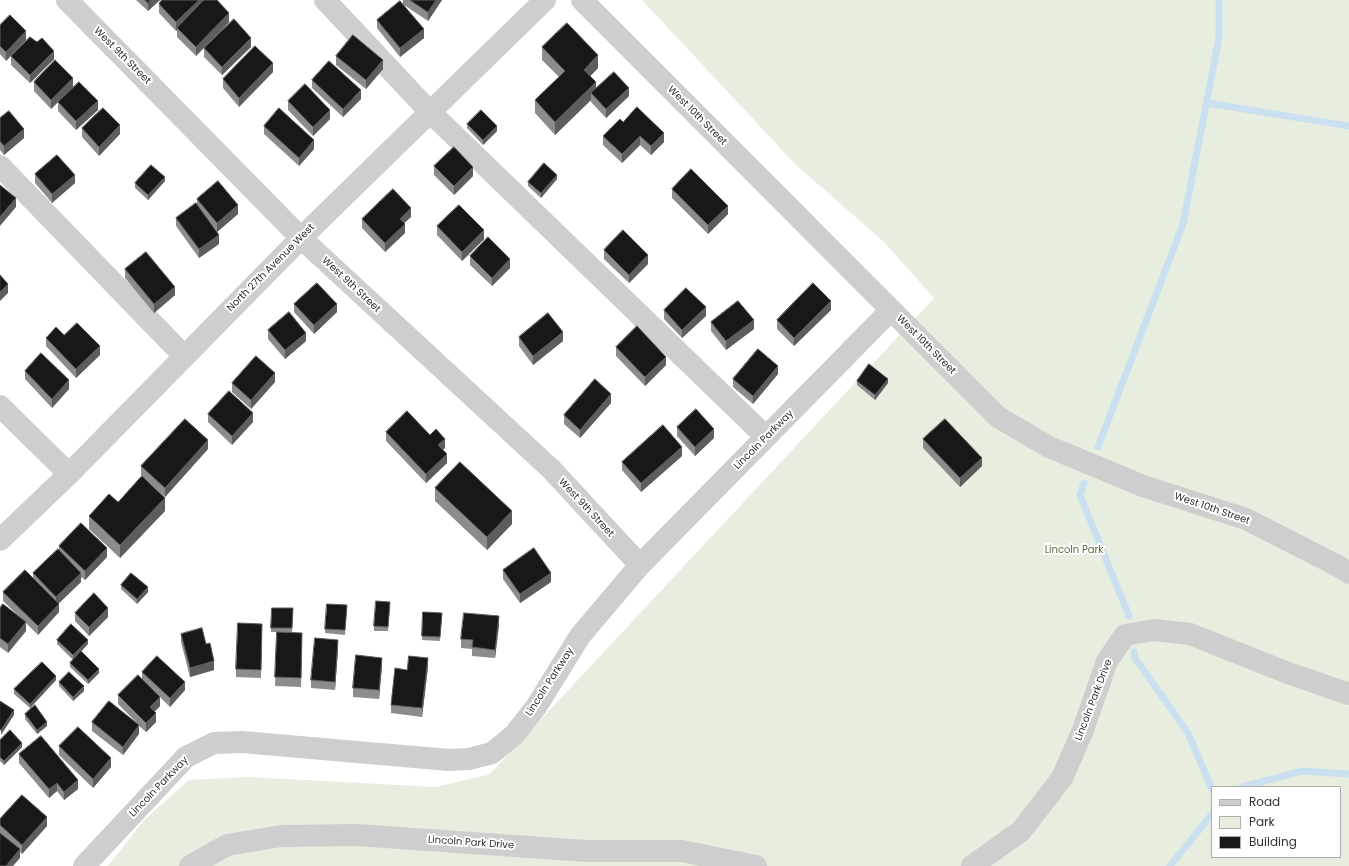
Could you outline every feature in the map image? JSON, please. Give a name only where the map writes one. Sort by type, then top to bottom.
[{"type":"street","name":"West 9th Street","points":[[67,0],[301,238],[551,469],[640,565]]},
{"type":"street","points":[[325,0],[430,112],[766,438]]},
{"type":"street","name":"North 27th Avenue West","points":[[0,540],[69,474],[301,238],[544,0]]},
{"type":"street","name":"West 10th Street","points":[[582,0],[998,417],[1048,447],[1143,486],[1246,519],[1349,573]]},
{"type":"street","points":[[0,166],[184,356]]},
{"type":"street","name":"Lincoln Parkway","points":[[84,866],[186,757],[214,743],[242,742],[449,760],[469,759],[492,753],[514,735],[536,707],[580,636],[640,565],[891,310]]},
{"type":"street","points":[[0,406],[69,474]]},
{"type":"street","name":"Lincoln Park Drive","points":[[972,866],[1022,831],[1062,778],[1083,730],[1107,661],[1125,635],[1154,630],[1190,634],[1288,673],[1349,694]]},
{"type":"street","name":"Lincoln Park Drive","points":[[190,866],[228,845],[281,836],[357,835],[586,851],[682,850],[756,866]]},
{"type":"green space","name":"Lincoln Park","points":[[642,0],[1349,0],[1349,866],[108,866],[144,820],[189,780],[248,777],[436,787],[490,774],[934,298],[885,243],[795,164]]},
{"type":"building","points":[[162,0],[199,0],[176,22],[159,4]]},
{"type":"building","points":[[204,0],[217,0],[229,13],[196,47],[177,28]]},
{"type":"building","points":[[410,0],[436,0],[428,12]]},
{"type":"building","points":[[400,1],[424,29],[400,48],[377,20]]},
{"type":"building","points":[[10,15],[26,31],[6,52],[0,46],[0,25]]},
{"type":"building","points":[[234,19],[251,38],[222,67],[204,48]]},
{"type":"building","points":[[567,23],[598,55],[584,70],[596,82],[555,122],[535,100],[565,71],[542,47]]},
{"type":"building","points":[[353,35],[383,60],[366,80],[336,56]]},
{"type":"building","points":[[30,37],[37,42],[42,38],[54,51],[30,75],[11,56]]},
{"type":"building","points":[[255,46],[273,63],[239,98],[223,79]]},
{"type":"building","points":[[55,60],[73,78],[51,100],[34,82]]},
{"type":"building","points":[[329,61],[361,90],[343,109],[312,80]]},
{"type":"building","points":[[614,72],[629,88],[606,109],[591,93]]},
{"type":"building","points":[[79,82],[98,101],[76,121],[58,102]]},
{"type":"building","points":[[305,84],[330,110],[313,127],[288,101]]},
{"type":"building","points":[[637,107],[664,133],[651,146],[640,136],[622,154],[603,136],[620,119],[623,122]]},
{"type":"building","points":[[103,108],[120,125],[99,147],[82,128]]},
{"type":"building","points":[[279,108],[314,140],[299,158],[264,126]]},
{"type":"building","points":[[481,110],[497,126],[483,140],[467,124]]},
{"type":"building","points":[[9,111],[24,129],[4,146],[0,141],[0,118]]},
{"type":"building","points":[[454,147],[473,167],[454,186],[434,166]]},
{"type":"building","points":[[57,155],[75,175],[52,194],[35,174]]},
{"type":"building","points":[[544,163],[557,175],[541,193],[528,182]]},
{"type":"building","points":[[151,165],[165,177],[148,195],[135,183]]},
{"type":"building","points":[[691,169],[728,206],[708,225],[672,189]]},
{"type":"building","points":[[218,181],[238,205],[217,223],[197,199]]},
{"type":"building","points":[[0,185],[16,198],[0,217]]},
{"type":"building","points":[[393,189],[411,208],[400,219],[405,224],[385,243],[362,219]]},
{"type":"building","points":[[196,203],[219,235],[199,249],[176,218]]},
{"type":"building","points":[[459,205],[484,230],[462,252],[437,226]]},
{"type":"building","points":[[623,230],[648,255],[629,275],[604,250]]},
{"type":"building","points":[[488,237],[510,259],[492,278],[470,256]]},
{"type":"building","points":[[146,252],[175,287],[154,304],[125,269]]},
{"type":"building","points":[[0,275],[8,284],[0,292]]},
{"type":"building","points":[[317,283],[337,304],[314,325],[294,304]]},
{"type":"building","points":[[813,283],[831,301],[794,338],[777,320]]},
{"type":"building","points":[[686,288],[706,307],[682,330],[664,310]]},
{"type":"building","points":[[738,301],[754,320],[726,341],[711,322]]},
{"type":"building","points":[[289,312],[306,333],[285,350],[268,330]]},
{"type":"building","points":[[548,313],[563,332],[533,356],[519,337]]},
{"type":"building","points":[[77,323],[100,346],[76,369],[46,338],[56,327],[64,335]]},
{"type":"building","points":[[637,326],[666,357],[645,377],[616,347]]},
{"type":"building","points":[[758,349],[778,366],[753,396],[733,379]]},
{"type":"building","points":[[41,353],[69,380],[52,399],[25,371]]},
{"type":"building","points":[[256,356],[275,373],[251,400],[232,383]]},
{"type":"building","points":[[869,364],[888,379],[875,395],[857,381]]},
{"type":"building","points":[[595,379],[611,394],[580,430],[564,415]]},
{"type":"building","points":[[229,391],[253,413],[232,436],[208,414]]},
{"type":"building","points":[[696,409],[714,429],[695,447],[677,427]]},
{"type":"building","points":[[407,411],[430,435],[436,429],[445,439],[438,445],[447,454],[426,474],[386,432]]},
{"type":"building","points":[[185,419],[208,440],[165,488],[141,466]]},
{"type":"building","points":[[945,419],[982,458],[960,478],[923,439]]},
{"type":"building","points":[[663,425],[682,447],[641,483],[622,462]]},
{"type":"building","points":[[460,462],[512,511],[487,537],[435,488]]},
{"type":"building","points":[[142,476],[165,498],[120,545],[89,516],[109,494],[118,502]]},
{"type":"building","points":[[81,523],[107,548],[85,571],[59,546]]},
{"type":"building","points":[[534,548],[551,573],[520,594],[503,570]]},
{"type":"building","points":[[58,549],[81,573],[56,597],[33,573]]},
{"type":"building","points":[[25,570],[59,604],[38,626],[3,592]]},
{"type":"building","points":[[131,573],[148,587],[137,599],[121,585]]},
{"type":"building","points":[[94,593],[108,608],[89,627],[75,613]]},
{"type":"building","points":[[376,601],[390,602],[388,627],[374,626]]},
{"type":"building","points":[[3,604],[26,622],[8,644],[0,638],[0,608]]},
{"type":"building","points":[[327,604],[347,605],[345,630],[325,629]]},
{"type":"building","points":[[272,608],[293,608],[292,628],[271,628]]},
{"type":"building","points":[[423,612],[442,613],[440,637],[422,636]]},
{"type":"building","points":[[464,613],[499,616],[495,650],[472,647],[473,640],[461,639]]},
{"type":"building","points":[[238,623],[262,624],[261,670],[236,669]]},
{"type":"building","points":[[71,624],[88,640],[73,655],[57,640]]},
{"type":"building","points":[[202,628],[206,644],[210,643],[214,661],[190,668],[181,634]]},
{"type":"building","points":[[277,632],[302,633],[301,678],[275,677]]},
{"type":"building","points":[[315,638],[338,640],[335,682],[311,680]]},
{"type":"building","points":[[81,651],[99,669],[88,680],[70,663]]},
{"type":"building","points":[[356,655],[382,658],[379,690],[353,688]]},
{"type":"building","points":[[157,656],[185,682],[170,698],[142,672]]},
{"type":"building","points":[[409,656],[428,658],[422,708],[391,705],[395,668],[407,670]]},
{"type":"building","points":[[42,662],[56,676],[30,704],[14,689]]},
{"type":"building","points":[[69,672],[84,686],[73,697],[59,682]]},
{"type":"building","points":[[138,675],[160,697],[150,707],[156,713],[146,723],[118,695]]},
{"type":"building","points":[[0,701],[14,710],[1,730],[0,730]]},
{"type":"building","points":[[109,701],[139,725],[123,747],[92,722]]},
{"type":"building","points":[[35,705],[47,722],[37,730],[25,714]]},
{"type":"building","points":[[78,727],[111,758],[93,779],[59,746]]},
{"type":"building","points":[[10,730],[22,743],[4,761],[0,757],[0,740]]},
{"type":"building","points":[[41,736],[78,780],[64,792],[57,783],[49,789],[19,754]]},
{"type":"building","points":[[22,795],[47,817],[22,845],[0,825],[0,819]]},
{"type":"building","points":[[0,833],[20,849],[6,866],[0,866]]},
{"type":"waterway","points":[[1098,447],[1183,224],[1219,38],[1219,0]]},
{"type":"waterway","points":[[1207,103],[1349,126]]},
{"type":"waterway","points":[[1084,483],[1080,495],[1129,616]]},
{"type":"waterway","points":[[1134,652],[1135,658],[1188,733],[1211,787]]},
{"type":"waterway","points":[[1246,786],[1302,771],[1349,774]]},
{"type":"waterway","points":[[1170,866],[1211,815]]}]
